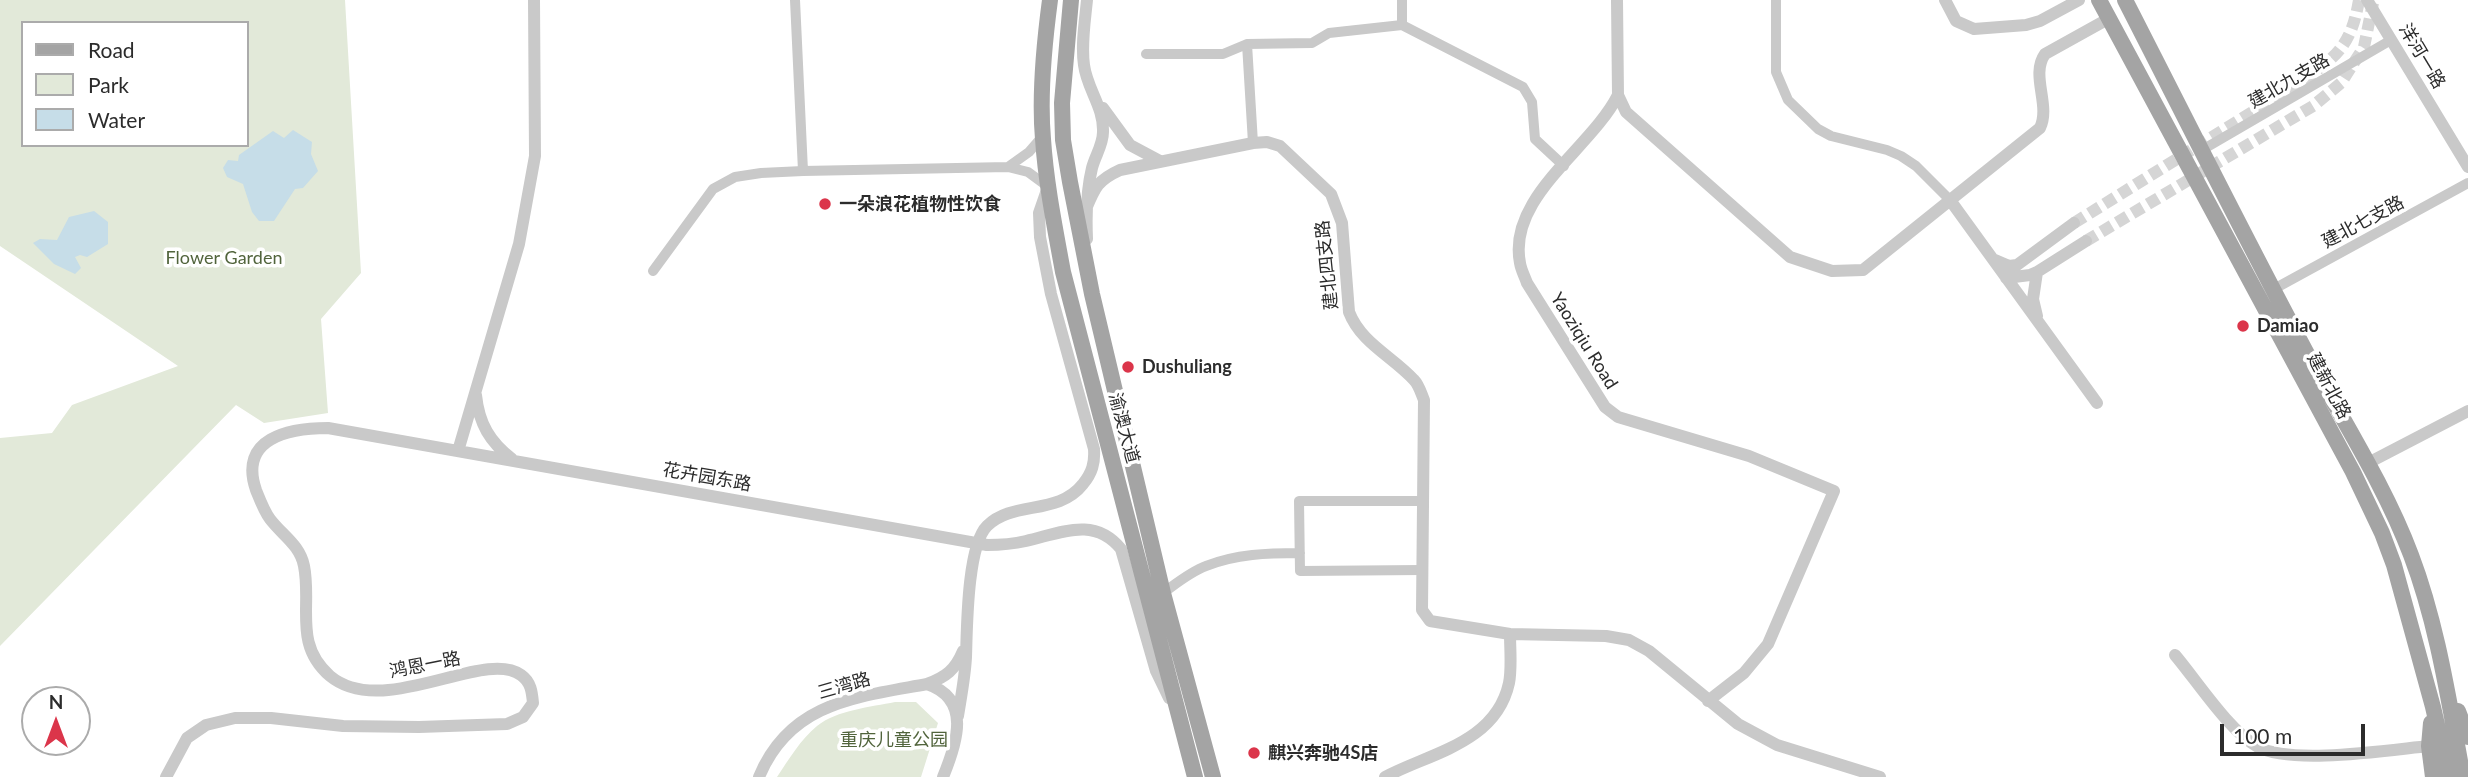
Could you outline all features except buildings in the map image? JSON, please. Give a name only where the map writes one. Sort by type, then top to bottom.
[{"type":"main road","name":"渝澳大道","points":[[1050,0],[1042,137],[1063,272],[1195,777]]},
{"type":"main road","name":"渝澳大道","points":[[1071,0],[1062,103],[1063,140],[1087,267],[1163,593],[1213,777]]},
{"type":"main road","name":"建新北路","points":[[2099,0],[2368,503],[2394,565],[2449,777]]},
{"type":"main road","name":"建新北路","points":[[2125,0],[2273,289],[2399,524],[2423,592],[2445,680],[2463,777]]},
{"type":"main road","points":[[2445,680],[2468,737]]},
{"type":"main road","points":[[2433,707],[2429,746],[2433,777]]},
{"type":"street","points":[[458,451],[519,244],[535,156],[534,0]]},
{"type":"street","points":[[795,0],[803,171]]},
{"type":"street","points":[[1087,0],[1084,65],[1090,86],[1130,145],[1160,161]]},
{"type":"street","points":[[1402,0],[1402,24]]},
{"type":"street","points":[[1617,0],[1618,95],[1626,112],[1790,257],[1832,271],[1863,270],[2040,128],[2044,114],[2041,60],[2045,54],[2108,19]]},
{"type":"street","points":[[1776,0],[1776,72],[1788,100],[1818,129],[1831,136],[1887,150],[1916,166],[1950,200],[2096,403]]},
{"type":"street","points":[[1945,0],[1956,21],[1974,29],[2040,22],[2080,0]]},
{"type":"street","name":"洋河一路","points":[[2367,0],[2468,167]]},
{"type":"street","points":[[1146,54],[1223,54],[1247,44],[1312,43],[1329,33],[1402,24],[1523,87],[1532,102],[1535,139],[1564,166]]},
{"type":"street","name":"建北九支路","points":[[2202,150],[2391,40]]},
{"type":"street","points":[[1247,44],[1253,143]]},
{"type":"street","name":"Yaoziqiu Road","points":[[1618,95],[1602,122],[1534,198],[1524,221],[1519,243],[1520,264],[1527,284],[1605,407],[1618,417],[1749,456],[1834,491],[1768,644],[1744,673],[1708,701]]},
{"type":"street","points":[[1087,267],[1086,209],[1093,164],[1103,134],[1099,102]]},
{"type":"street","points":[[1602,122],[1614,118],[1636,121]]},
{"type":"street","points":[[1008,167],[1029,152],[1042,137]]},
{"type":"street","name":"建北四支路","points":[[1086,209],[1094,187],[1120,170],[1253,143],[1266,142],[1280,146],[1331,194],[1338,208],[1342,223],[1349,312],[1354,325],[1417,381],[1424,400],[1422,611],[1430,621],[1510,634],[1605,636],[1629,640],[1649,651],[1738,724],[1777,745],[1880,777]]},
{"type":"street","points":[[653,271],[713,189],[735,177],[803,171],[1008,167],[1028,172],[1048,186],[1039,213],[1040,237],[1051,294],[1095,461],[1084,483],[1068,499],[1005,515],[987,526],[978,543],[970,582],[963,690],[943,777]]},
{"type":"street","name":"建北七支路","points":[[2273,289],[2468,183]]},
{"type":"street","points":[[1992,259],[2002,264],[2017,265],[2074,223]]},
{"type":"street","points":[[2006,278],[2037,272],[2086,241]]},
{"type":"street","points":[[2037,272],[2033,299],[2041,326]]},
{"type":"street","points":[[476,389],[477,407],[485,432],[512,460]]},
{"type":"street","points":[[2368,463],[2468,411]]},
{"type":"street","name":"鸿恩一路","points":[[166,777],[187,738],[206,725],[236,718],[271,718],[343,726],[419,727],[507,724],[523,717],[533,703],[531,687],[523,676],[510,670],[488,670],[390,691],[352,687],[331,677],[314,657],[307,637],[304,565],[299,552],[269,519],[253,476],[254,460],[262,446],[278,435],[299,429],[328,428],[512,460]]},
{"type":"street","name":"花卉园东路","points":[[512,460],[978,543],[1018,543],[1072,530],[1100,532],[1112,538],[1121,549],[1156,671],[1180,719]]},
{"type":"street","points":[[1422,501],[1299,502],[1300,571],[1422,570]]},
{"type":"street","points":[[1163,593],[1191,573],[1218,562],[1260,553],[1300,553]]},
{"type":"street","points":[[1385,777],[1444,753],[1488,721],[1502,703],[1509,681],[1510,634]]},
{"type":"street","points":[[927,684],[948,675],[957,665],[965,646]]},
{"type":"street","points":[[2175,655],[2234,727],[2257,746],[2279,755],[2308,756],[2429,746]]},
{"type":"street","points":[[927,684],[944,692],[953,701],[958,716]]},
{"type":"street","name":"三湾路","points":[[759,777],[775,746],[813,713],[848,700],[927,684]]},
{"type":"green space","name":"Flower Garden","points":[[0,0],[345,0],[361,273],[321,319],[328,413],[264,423],[236,405],[0,646],[0,438],[52,433],[72,405],[178,366],[0,246]]},
{"type":"green space","name":"重庆儿童公园","points":[[895,702],[916,702],[938,723],[921,777],[777,777],[795,750],[817,726],[834,716]]},
{"type":"water","points":[[293,130],[312,142],[311,154],[318,171],[303,188],[295,189],[274,221],[259,221],[252,212],[243,184],[227,177],[223,168],[228,160],[238,161],[239,155],[273,131],[284,138]]},
{"type":"water","points":[[94,211],[108,222],[108,244],[87,257],[75,257],[81,268],[75,274],[54,264],[33,243],[40,239],[57,240],[69,217]]},
{"type":"tunnel","points":[[2074,223],[2323,66],[2346,40],[2359,0]]},
{"type":"tunnel","points":[[2086,241],[2313,106],[2341,83],[2364,47],[2373,3]]},
{"type":"place","name":"一朵浪花植物性饮食","points":[[825,204]]},
{"type":"place","name":"Damiao","points":[[2243,326]]},
{"type":"place","name":"Dushuliang","points":[[1128,367]]},
{"type":"place","name":"麒兴奔驰4S店","points":[[1254,753]]}]
